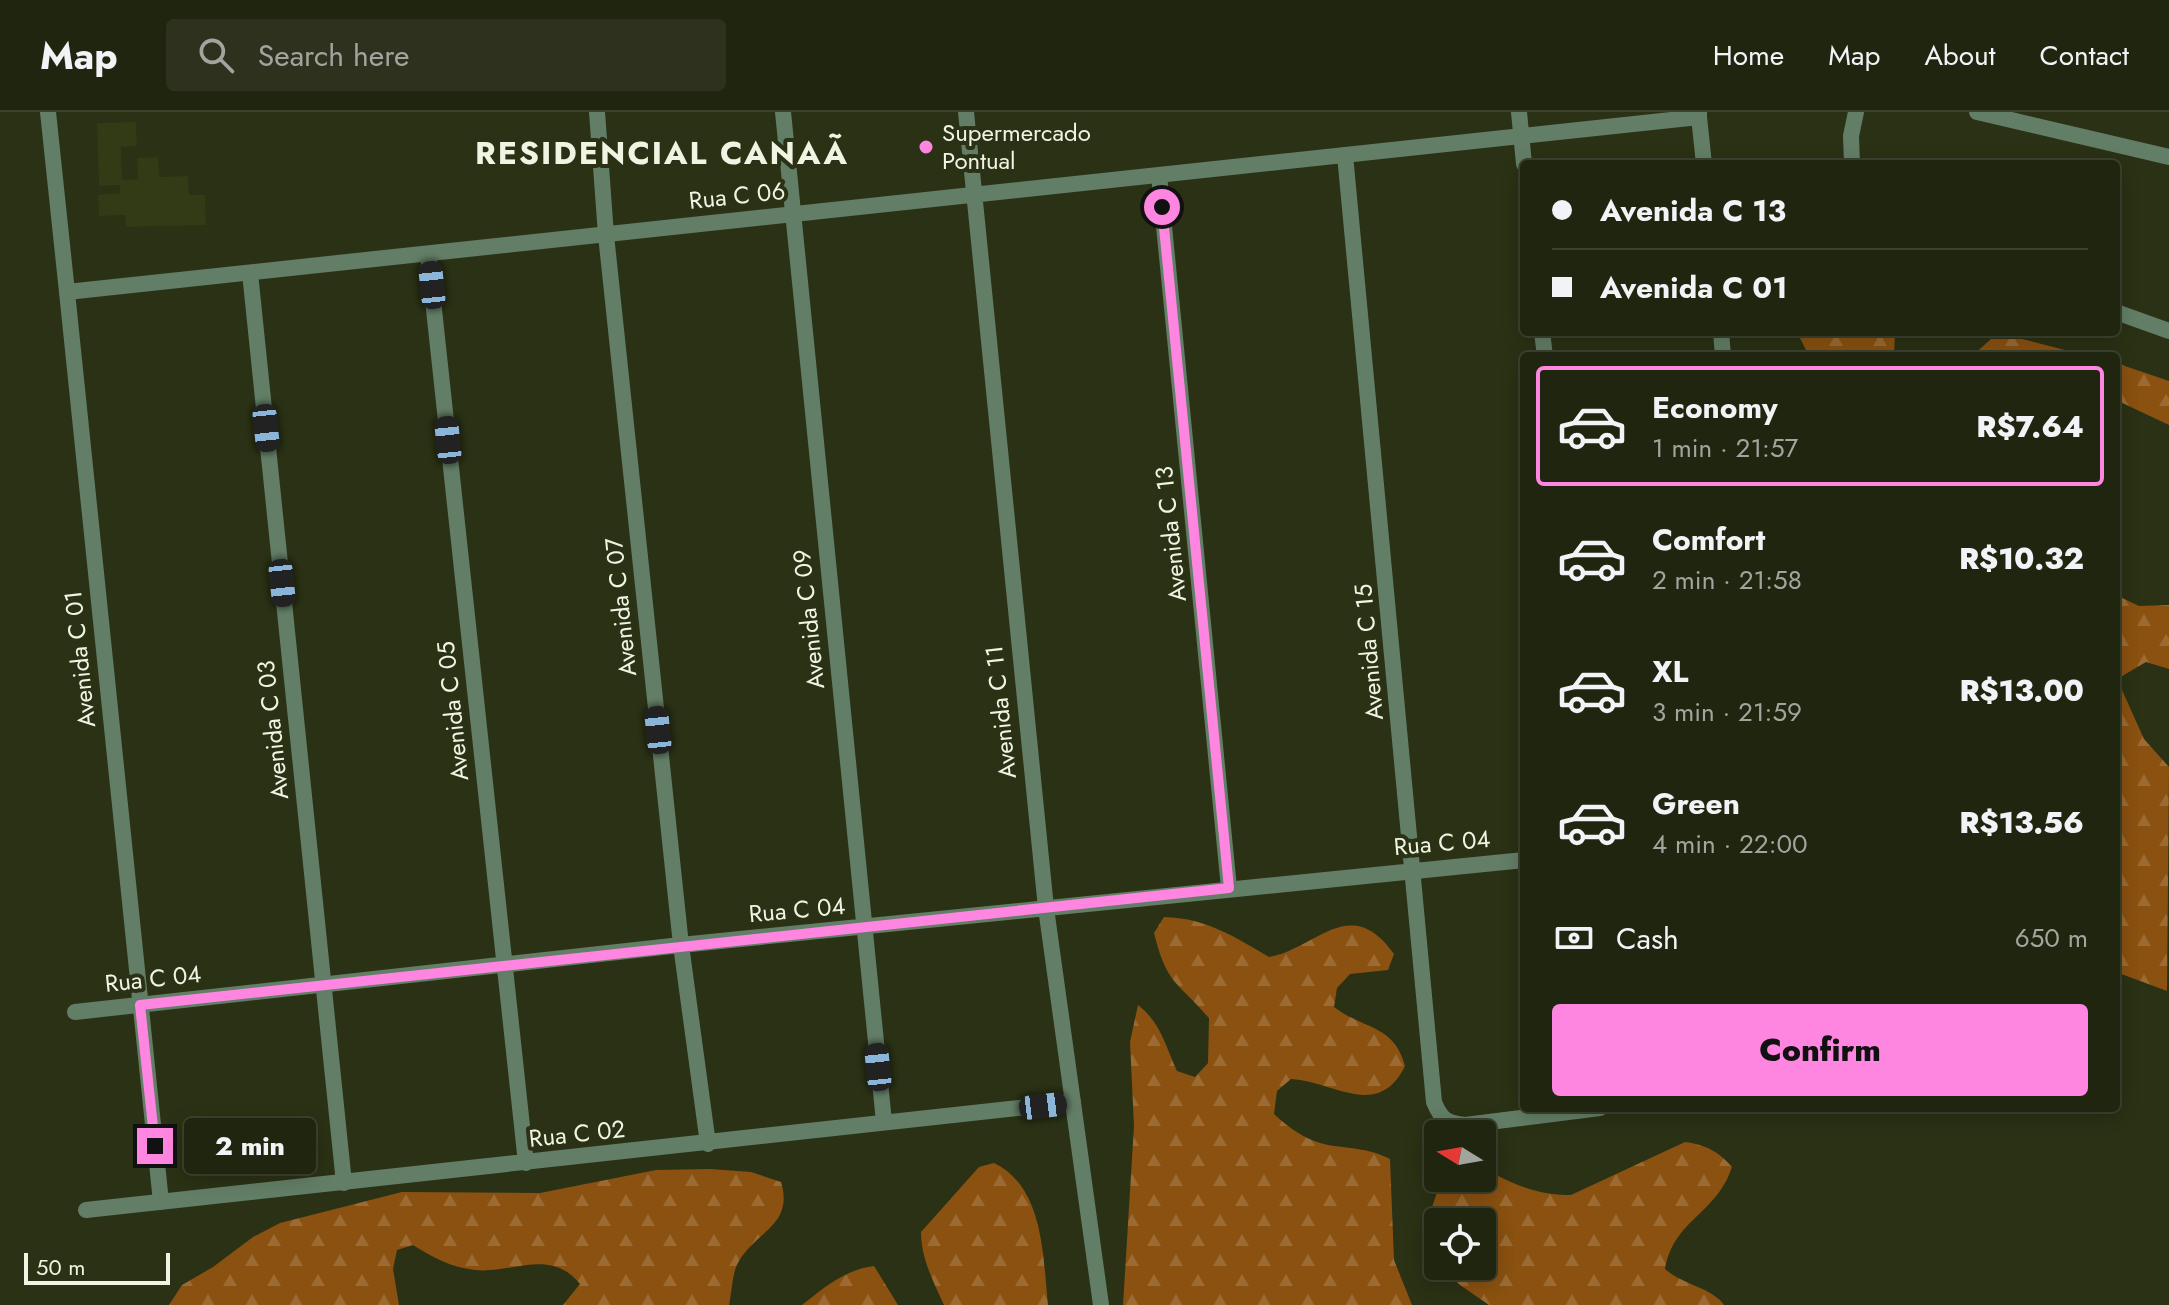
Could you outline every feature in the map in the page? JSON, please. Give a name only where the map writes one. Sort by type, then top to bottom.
[{"type":"street","name":"Avenida C 01","points":[[48,112],[161,1202]]},
{"type":"street","name":"Avenida C 07","points":[[597,112],[606,235],[681,945],[708,1144]]},
{"type":"street","name":"Avenida C 09","points":[[783,112],[884,1122]]},
{"type":"street","name":"Avenida C 11","points":[[966,112],[1046,908],[1101,1305]]},
{"type":"street","points":[[1519,112],[1524,160]]},
{"type":"street","points":[[1852,160],[1851,136],[1856,112]]},
{"type":"street","points":[[1977,112],[2169,157]]},
{"type":"street","name":"Rua C 06","points":[[67,292],[1521,137],[1699,115]]},
{"type":"street","points":[[1699,115],[1704,160]]},
{"type":"street","name":"Avenida C 15","points":[[1345,155],[1434,1102],[1440,1117],[1449,1124],[1465,1125],[1573,1112]]},
{"type":"street","name":"Avenida C 13","points":[[1159,175],[1229,888]]},
{"type":"street","name":"Avenida C 05","points":[[428,254],[526,1163]]},
{"type":"street","name":"Avenida C 03","points":[[250,273],[344,1183]]},
{"type":"street","points":[[2120,313],[2169,331]]},
{"type":"street","name":"Rua C 04","points":[[75,1012],[505,967],[681,945],[1520,860]]},
{"type":"street","name":"Rua C 02","points":[[86,1210],[1073,1102]]},
{"type":"shaded area","points":[[136,122],[137,146],[121,147],[122,180],[138,179],[137,158],[158,157],[159,177],[188,176],[189,195],[205,195],[206,225],[126,227],[125,215],[99,216],[98,195],[120,193],[120,185],[99,186],[97,123]]},
{"type":"green space","points":[[1799,336],[1895,336],[1894,352],[1807,352]]},
{"type":"green space","points":[[1991,339],[2022,339],[2072,352],[1976,352]]},
{"type":"green space","points":[[2120,364],[2169,381],[2169,425],[2120,402]]},
{"type":"green space","points":[[2120,597],[2139,606],[2169,605],[2169,669],[2146,662],[2120,677]]},
{"type":"green space","points":[[2120,686],[2144,739],[2169,767],[2167,991],[2120,973]]},
{"type":"green space","points":[[1164,917],[1207,925],[1269,957],[1333,929],[1348,926],[1363,927],[1378,936],[1394,954],[1388,970],[1350,974],[1337,988],[1334,1007],[1377,1029],[1393,1042],[1405,1066],[1394,1082],[1382,1092],[1368,1095],[1291,1079],[1277,1091],[1274,1114],[1292,1129],[1313,1140],[1390,1159],[1394,1260],[1412,1305],[1123,1305],[1134,1126],[1130,1042],[1138,1005],[1157,1027],[1177,1071],[1195,1077],[1208,1063],[1209,1018],[1174,981],[1159,950],[1154,933]]},
{"type":"green space","points":[[1685,1142],[1699,1145],[1722,1157],[1732,1167],[1725,1183],[1677,1239],[1665,1269],[1713,1294],[1724,1305],[1489,1305],[1455,1280],[1496,1280],[1496,1208],[1432,1208],[1437,1192],[1496,1192],[1496,1175],[1547,1193],[1571,1195]]},
{"type":"green space","points":[[994,1163],[1010,1174],[1032,1206],[1042,1245],[1048,1305],[944,1305],[928,1269],[921,1232],[979,1167]]},
{"type":"green space","points":[[656,1170],[751,1172],[781,1182],[784,1196],[778,1218],[737,1266],[729,1305],[563,1305],[580,1284],[556,1267],[544,1264],[475,1270],[442,1261],[413,1245],[397,1250],[393,1269],[399,1305],[169,1305],[182,1285],[213,1267],[253,1237],[280,1223],[402,1192],[540,1193]]},
{"type":"green space","points":[[874,1266],[898,1305],[802,1305],[844,1275]]},
{"type":"place","name":"Supermercado Pontual","points":[[926,147]]},
{"type":"district","name":"RESIDENCIAL CANAÃ","points":[[662,153]]},
{"type":"route","points":[[155,1146],[140,1005],[1229,888],[1162,207]]}]
